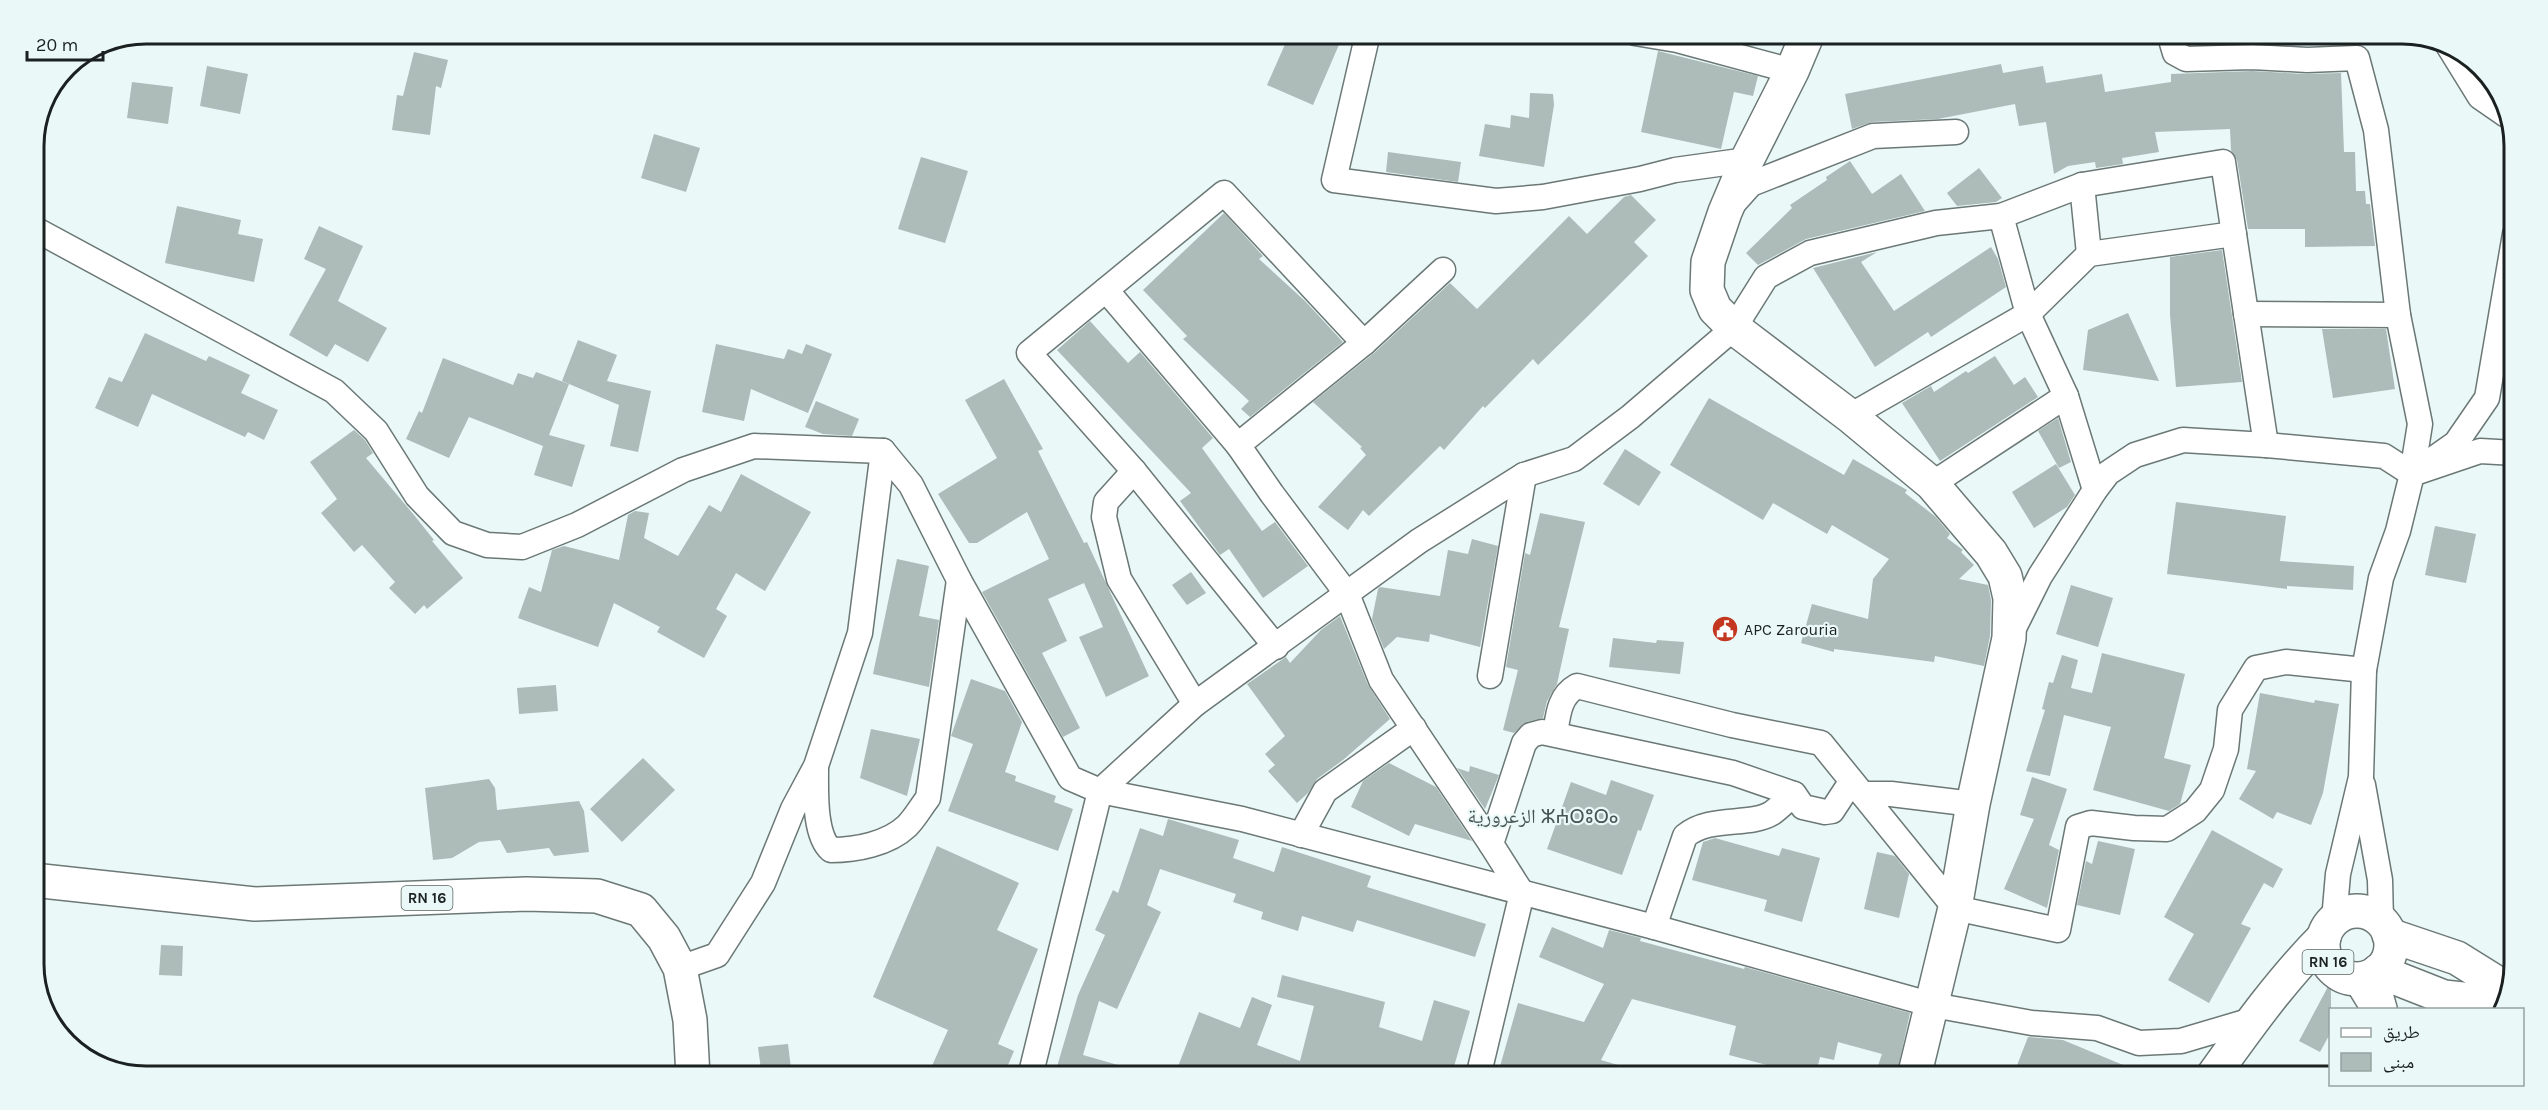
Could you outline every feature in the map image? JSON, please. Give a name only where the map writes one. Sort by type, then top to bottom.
[{"type":"main road","points":[[1803,44],[1747,160],[1725,212],[1708,262],[1707,290],[1715,309],[1734,328],[1850,416],[1932,484],[1990,553],[2005,576],[2010,598],[2009,638],[1973,804],[1955,908],[1917,1066]]},
{"type":"main road","name":"RN 16","points":[[44,881],[255,904],[526,894],[597,896],[641,910],[664,938],[680,968],[690,1020],[692,1066]]},
{"type":"main road","name":"RN 16","points":[[2220,1066],[2252,1020],[2274,994],[2310,973],[2349,958],[2352,912],[2363,912],[2385,928],[2444,952],[2502,986]]},
{"type":"main road","points":[[2349,958],[2390,955],[2385,928]]},
{"type":"main road","points":[[2349,958],[2444,997],[2497,1003]]},
{"type":"street","points":[[1365,44],[1334,180],[1496,201],[1543,197],[1640,179],[1675,170],[1747,160]]},
{"type":"street","points":[[1692,44],[1792,71]]},
{"type":"street","points":[[2172,44],[2175,52],[2186,59],[2357,58],[2376,130],[2398,315],[2420,424],[2412,474],[2398,531],[2381,578],[2364,670],[2361,777],[2338,874],[2349,958],[2373,1008]]},
{"type":"street","points":[[2457,60],[2480,98],[2498,110]]},
{"type":"street","points":[[1725,212],[1751,184],[1873,136],[1956,132]]},
{"type":"street","points":[[1033,1066],[1100,791],[1195,704],[1419,541],[1524,475],[1574,459],[1630,417],[1734,328],[1766,277],[1810,253],[1936,223],[2001,216],[2082,185],[2223,162],[2266,445]]},
{"type":"street","points":[[2082,185],[2090,254]]},
{"type":"street","points":[[1276,647],[1134,471],[1029,352],[1224,193],[1364,343]]},
{"type":"street","points":[[2001,216],[2028,314],[2066,396],[2095,490]]},
{"type":"street","points":[[44,234],[334,391],[376,431],[417,496],[453,532],[487,545],[522,547],[577,525],[683,470],[754,446],[883,451],[911,485],[959,580],[1070,778],[1100,791],[1242,819],[1654,927],[1933,1005],[2032,1023],[2097,1028],[2139,1043],[2181,1041],[2252,1020]]},
{"type":"street","points":[[1850,416],[2028,314],[2090,254],[2234,234]]},
{"type":"street","points":[[1238,445],[1364,343],[1443,270]]},
{"type":"street","points":[[1106,290],[1238,445],[1347,594],[1381,680],[1491,844],[1521,893],[1481,1066]]},
{"type":"street","points":[[2412,474],[2456,442],[2487,398],[2504,298]]},
{"type":"street","points":[[2246,314],[2398,315]]},
{"type":"street","points":[[1932,484],[2066,396]]},
{"type":"street","points":[[2009,638],[2040,576],[2095,490],[2108,473],[2135,455],[2183,440],[2266,445],[2385,456],[2412,474]]},
{"type":"street","points":[[680,968],[717,955],[763,883],[793,809],[816,766],[860,633],[883,451]]},
{"type":"street","points":[[2412,474],[2480,451],[2504,452]]},
{"type":"street","points":[[1134,471],[1106,502],[1104,517],[1119,579],[1195,704]]},
{"type":"street","points":[[1490,676],[1524,475]]},
{"type":"street","points":[[816,766],[820,833],[824,844],[831,850],[854,850],[877,843],[907,826],[928,798],[959,580]]},
{"type":"street","points":[[1555,734],[1563,698],[1567,691],[1577,686],[1732,725],[1821,743],[1955,908],[2058,930],[2078,827],[2091,823],[2167,829],[2195,811],[2212,790],[2223,759],[2230,710],[2256,668],[2286,662],[2364,670]]},
{"type":"street","points":[[1301,835],[1325,791],[1414,728]]},
{"type":"street","points":[[1491,844],[1524,743],[1531,735],[1542,732],[1733,773],[1794,794],[1803,807],[1825,812],[1832,811],[1857,788]]},
{"type":"street","points":[[2361,777],[2380,880],[2385,928]]},
{"type":"street","points":[[1857,788],[1973,804]]},
{"type":"street","points":[[1654,927],[1685,836],[1692,830],[1707,825],[1772,813],[1794,794]]},
{"type":"street","points":[[2349,958],[2384,1008]]},
{"type":"building","points":[[1285,44],[1339,44],[1313,105],[1267,85]]},
{"type":"building","points":[[1658,51],[1758,76],[1753,96],[1734,92],[1721,149],[1641,132]]},
{"type":"building","points":[[414,52],[448,60],[441,88],[436,86],[430,135],[392,130],[397,95],[403,96]]},
{"type":"building","points":[[2001,64],[2003,73],[2043,66],[2046,83],[2102,74],[2105,92],[2171,82],[2171,74],[2252,71],[2341,73],[2344,152],[2355,152],[2356,191],[2365,191],[2366,204],[2370,204],[2375,246],[2305,247],[2305,229],[2248,229],[2237,160],[2231,150],[2230,129],[2155,132],[2159,152],[2122,158],[2123,164],[2096,168],[2095,162],[2068,166],[2054,174],[2046,122],[2019,126],[2015,104],[1938,119],[1872,122],[1852,129],[1845,94]]},
{"type":"building","points":[[207,66],[248,74],[240,114],[200,106]]},
{"type":"building","points":[[132,82],[173,87],[168,124],[127,118]]},
{"type":"building","points":[[1530,93],[1553,94],[1554,105],[1544,167],[1479,156],[1485,124],[1510,128],[1511,115],[1529,118]]},
{"type":"building","points":[[654,134],[700,148],[686,192],[641,178]]},
{"type":"building","points":[[1388,152],[1461,162],[1458,182],[1386,172]]},
{"type":"building","points":[[921,157],[968,171],[945,243],[898,229]]},
{"type":"building","points":[[1850,161],[1872,194],[1901,174],[1925,211],[1806,239],[1758,265],[1746,253],[1792,208],[1790,205]]},
{"type":"building","points":[[1979,168],[2002,198],[1996,202],[1957,206],[1947,193]]},
{"type":"building","points":[[1631,195],[1656,220],[1634,242],[1648,256],[1589,315],[1538,365],[1533,359],[1485,408],[1483,406],[1444,450],[1440,446],[1369,516],[1363,510],[1348,530],[1318,507],[1366,455],[1360,448],[1362,447],[1313,402],[1374,353],[1450,283],[1477,309],[1569,216],[1587,234],[1624,197]]},
{"type":"building","points":[[177,206],[241,220],[238,234],[263,239],[254,282],[165,263]]},
{"type":"building","points":[[1224,213],[1263,256],[1259,259],[1305,301],[1343,342],[1250,417],[1241,409],[1249,401],[1183,339],[1187,336],[1143,290]]},
{"type":"building","points":[[319,226],[363,246],[338,301],[387,328],[368,362],[335,344],[327,357],[289,335],[326,269],[304,259]]},
{"type":"building","points":[[1991,247],[1998,259],[2006,287],[1931,337],[1928,332],[1875,367],[1813,268],[1877,252],[1861,262],[1894,311]]},
{"type":"building","points":[[2222,250],[2242,382],[2176,387],[2170,315],[2170,257]]},
{"type":"building","points":[[2128,313],[2159,381],[2083,370],[2088,330]]},
{"type":"building","points":[[1090,321],[1128,363],[1140,352],[1213,438],[1202,448],[1262,531],[1275,522],[1308,566],[1263,598],[1229,549],[1220,555],[1180,501],[1191,493],[1057,350]]},
{"type":"building","points":[[2322,329],[2386,329],[2395,389],[2333,398]]},
{"type":"building","points":[[145,333],[206,361],[209,356],[250,375],[241,393],[278,410],[264,440],[248,432],[245,437],[152,394],[138,427],[95,408],[109,377],[122,382]]},
{"type":"building","points":[[578,340],[617,355],[607,381],[651,391],[638,452],[610,446],[619,405],[562,381]]},
{"type":"building","points":[[716,344],[784,359],[788,349],[802,354],[806,344],[832,354],[808,413],[751,389],[744,421],[702,412]]},
{"type":"building","points":[[1995,356],[2014,385],[2025,377],[2038,397],[1940,461],[1902,403],[1931,386],[1934,392],[1966,371],[1968,373]]},
{"type":"building","points":[[443,358],[513,385],[518,373],[533,378],[536,372],[569,384],[549,435],[585,445],[572,487],[534,475],[543,446],[469,417],[449,458],[406,439],[419,411],[422,413]]},
{"type":"building","points":[[1004,379],[1043,449],[1038,451],[1084,543],[1087,542],[1149,676],[1106,697],[1079,637],[1103,627],[1084,583],[1048,599],[1067,641],[1042,653],[1080,728],[1063,737],[982,592],[1049,559],[1027,512],[977,543],[969,543],[938,494],[997,458],[965,400]]},
{"type":"building","points":[[1709,398],[1844,475],[1853,459],[1907,490],[1905,493],[1936,517],[1950,534],[1947,538],[1963,550],[1961,552],[1974,565],[1959,579],[1988,585],[1991,600],[1990,636],[1984,666],[1935,656],[1934,662],[1834,649],[1834,652],[1801,643],[1812,604],[1868,619],[1873,579],[1889,559],[1832,525],[1827,534],[1773,503],[1763,520],[1670,465]]},
{"type":"building","points":[[816,401],[859,419],[852,436],[823,434],[805,427]]},
{"type":"building","points":[[2058,418],[2071,462],[2059,468],[2038,431]]},
{"type":"building","points":[[354,430],[365,440],[373,453],[366,458],[463,578],[427,609],[424,605],[415,614],[389,588],[395,582],[362,545],[354,552],[321,513],[337,499],[310,462]]},
{"type":"building","points":[[1625,449],[1661,472],[1639,506],[1603,484]]},
{"type":"building","points":[[2056,464],[2075,495],[2067,507],[2034,528],[2012,492]]},
{"type":"building","points":[[741,474],[811,512],[765,591],[736,573],[716,609],[727,616],[704,658],[657,632],[660,627],[614,603],[598,647],[518,618],[529,587],[541,592],[552,550],[564,546],[619,560],[628,515],[635,511],[649,513],[644,538],[678,556],[709,505],[721,512]]},
{"type":"building","points":[[2176,502],[2286,516],[2280,561],[2354,566],[2353,590],[2287,586],[2287,589],[2167,574]]},
{"type":"building","points":[[1540,513],[1585,522],[1559,627],[1569,629],[1557,684],[1547,701],[1543,718],[1527,722],[1514,733],[1503,730],[1518,670],[1506,667],[1525,553],[1530,555]]},
{"type":"building","points":[[2435,526],[2476,534],[2466,583],[2425,575]]},
{"type":"building","points":[[1472,539],[1498,546],[1480,647],[1430,634],[1429,642],[1397,637],[1384,649],[1372,619],[1378,589],[1380,587],[1440,596],[1448,550],[1468,554]]},
{"type":"building","points":[[897,559],[929,566],[919,616],[939,620],[929,687],[873,674]]},
{"type":"building","points":[[1191,572],[1206,593],[1187,605],[1172,585]]},
{"type":"building","points":[[2071,585],[2113,598],[2098,647],[2056,634]]},
{"type":"building","points":[[1340,616],[1368,685],[1390,719],[1343,760],[1317,779],[1308,793],[1297,803],[1268,771],[1275,765],[1265,754],[1285,736],[1247,684],[1286,657],[1290,663],[1321,630]]},
{"type":"building","points":[[1613,638],[1656,643],[1657,640],[1684,642],[1680,674],[1609,667]]},
{"type":"building","points":[[2102,653],[2185,674],[2164,758],[2191,765],[2180,804],[2169,811],[2093,790],[2111,727],[2064,715],[2050,776],[2026,771],[2045,710],[2042,709],[2049,682],[2053,683],[2062,655],[2078,660],[2071,688],[2092,693]]},
{"type":"building","points":[[971,679],[1005,691],[1022,722],[1005,772],[1016,776],[1015,781],[1056,796],[1054,802],[1073,809],[1058,851],[948,811],[973,744],[951,736]]},
{"type":"building","points":[[556,685],[558,711],[519,714],[517,688]]},
{"type":"building","points":[[2260,693],[2314,703],[2315,700],[2339,704],[2323,793],[2311,825],[2277,812],[2273,819],[2239,799],[2256,771],[2247,769]]},
{"type":"building","points":[[871,729],[920,739],[907,796],[860,778]]},
{"type":"building","points":[[643,758],[675,790],[622,842],[590,809]]},
{"type":"building","points":[[1389,763],[1436,787],[1472,841],[1415,824],[1409,836],[1351,807],[1363,781]]},
{"type":"building","points":[[1470,766],[1499,775],[1485,809],[1457,768],[1469,772]]},
{"type":"building","points":[[2032,777],[2067,789],[2049,845],[2059,850],[2047,908],[2004,889],[2034,819],[2020,815]]},
{"type":"building","points":[[489,779],[495,788],[497,810],[579,801],[584,811],[589,852],[554,856],[549,848],[507,853],[500,840],[479,842],[452,858],[433,860],[425,788]]},
{"type":"building","points":[[1611,780],[1654,795],[1641,831],[1638,830],[1622,875],[1547,849],[1571,782],[1606,795]]},
{"type":"building","points":[[1168,819],[1239,840],[1233,858],[1274,872],[1282,847],[1371,876],[1367,887],[1486,924],[1475,957],[1357,920],[1353,932],[1302,916],[1298,931],[1261,919],[1263,912],[1233,902],[1236,894],[1160,869],[1147,905],[1161,912],[1117,1009],[1099,1001],[1083,1055],[1122,1066],[1057,1066],[1078,995],[1105,935],[1095,930],[1113,890],[1118,893],[1140,828],[1163,836]]},
{"type":"building","points":[[2212,830],[2283,869],[2273,888],[2264,883],[2241,924],[2251,928],[2209,1003],[2168,980],[2194,934],[2164,917]]},
{"type":"building","points":[[1715,838],[1779,856],[1782,848],[1820,858],[1802,922],[1764,911],[1767,900],[1692,880],[1703,842]]},
{"type":"building","points":[[2098,841],[2135,849],[2120,915],[2077,905],[2086,861],[2092,864]]},
{"type":"building","points":[[937,846],[1019,883],[997,930],[1038,949],[998,1044],[1014,1051],[1008,1066],[932,1066],[948,1030],[873,997]]},
{"type":"building","points":[[1877,852],[1895,856],[1909,874],[1899,918],[1864,909]]},
{"type":"building","points":[[1552,927],[1603,948],[1609,930],[1641,938],[1640,941],[1744,969],[1745,967],[1910,1013],[1898,1066],[1878,1066],[1882,1054],[1838,1042],[1834,1060],[1820,1057],[1818,1066],[1770,1066],[1729,1055],[1736,1026],[1632,999],[1601,1060],[1621,1066],[1500,1066],[1518,1003],[1584,1022],[1604,984],[1539,957]]},
{"type":"building","points":[[161,945],[183,946],[182,976],[159,975]]},
{"type":"building","points":[[1282,975],[1385,1002],[1379,1027],[1422,1041],[1434,1000],[1470,1011],[1454,1066],[1178,1066],[1199,1012],[1240,1028],[1252,997],[1272,1005],[1257,1045],[1300,1061],[1314,1006],[1277,997]]},
{"type":"building","points":[[2331,981],[2329,1036],[2320,1052],[2299,1041]]},
{"type":"building","points":[[2028,1037],[2063,1040],[2126,1066],[2017,1066]]},
{"type":"building","points":[[788,1044],[791,1066],[761,1066],[758,1047]]},
{"type":"place","name":"APC Zarouria","points":[[1725,629]]},
{"type":"district","name":"الزعرورية ⵣⵄⵔⵓⵔⴰ","points":[[1543,816]]}]
